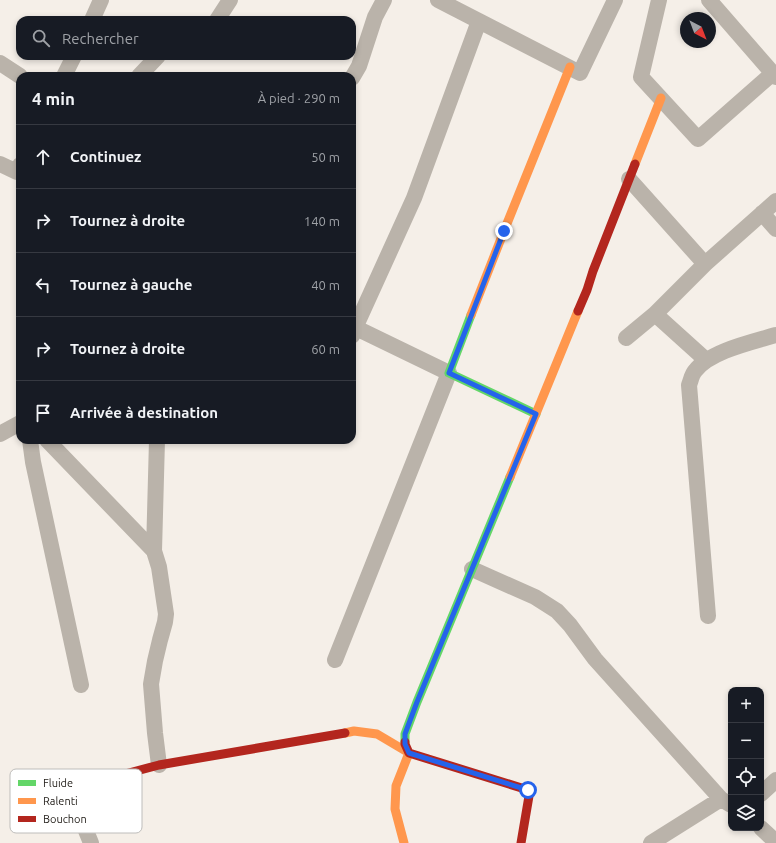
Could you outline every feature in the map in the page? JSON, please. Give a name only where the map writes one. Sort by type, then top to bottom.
[{"type":"street","points":[[94,16],[102,0]]},
{"type":"street","points":[[219,16],[230,0]]},
{"type":"street","points":[[356,72],[359,66],[375,17],[384,0]]},
{"type":"street","points":[[438,0],[580,72],[615,0]]},
{"type":"street","points":[[659,0],[641,77],[698,139],[774,75],[708,0]]},
{"type":"street","points":[[356,324],[414,198],[478,21]]},
{"type":"street","points":[[66,72],[72,60]]},
{"type":"street","points":[[143,72],[154,60]]},
{"type":"street","points":[[0,63],[16,73]]},
{"type":"street","points":[[334,660],[570,67]]},
{"type":"street","points":[[404,843],[396,809],[396,786],[409,753],[405,744],[405,734],[587,290],[593,271],[661,98]]},
{"type":"street","points":[[0,164],[16,168]]},
{"type":"street","points":[[0,172],[16,169]]},
{"type":"street","points":[[629,179],[705,264]]},
{"type":"street","points":[[626,338],[655,314],[705,264],[776,200]]},
{"type":"street","points":[[762,213],[776,229]]},
{"type":"street","points":[[655,314],[706,360]]},
{"type":"street","points":[[356,331],[536,414]]},
{"type":"street","points":[[708,616],[689,385],[694,371],[706,360],[718,354],[776,335]]},
{"type":"street","points":[[0,434],[16,425]]},
{"type":"street","points":[[31,444],[33,462],[81,685]]},
{"type":"street","points":[[51,444],[154,550]]},
{"type":"street","points":[[157,444],[154,550],[159,567],[166,614],[151,684],[159,765]]},
{"type":"street","points":[[472,569],[535,597],[557,611],[570,625],[595,659],[726,802],[650,843]]},
{"type":"street","points":[[142,770],[159,765],[354,731],[377,734],[409,753],[528,790],[529,796],[521,843]]},
{"type":"street","points":[[764,791],[776,780]]},
{"type":"street","points":[[764,831],[776,842]]},
{"type":"street","points":[[87,833],[91,843]]},
{"type":"traffic: fast","points":[[471,315],[449,373],[536,414]]},
{"type":"traffic: fast","points":[[405,742],[405,734],[417,702],[510,477]]},
{"type":"traffic: slow","points":[[471,315],[570,67]]},
{"type":"traffic: slow","points":[[635,164],[661,98]]},
{"type":"traffic: slow","points":[[510,477],[578,311]]},
{"type":"traffic: slow","points":[[345,733],[354,731],[377,734],[409,753],[396,786],[395,809],[404,843]]},
{"type":"traffic: jam","points":[[578,311],[635,164]]},
{"type":"traffic: jam","points":[[142,770],[159,765],[345,733]]},
{"type":"traffic: jam","points":[[405,742],[409,753],[528,790],[529,796],[521,843]]},
{"type":"route","points":[[504,231],[449,373],[536,414],[417,702],[405,734],[405,744],[409,753],[528,790]]}]
